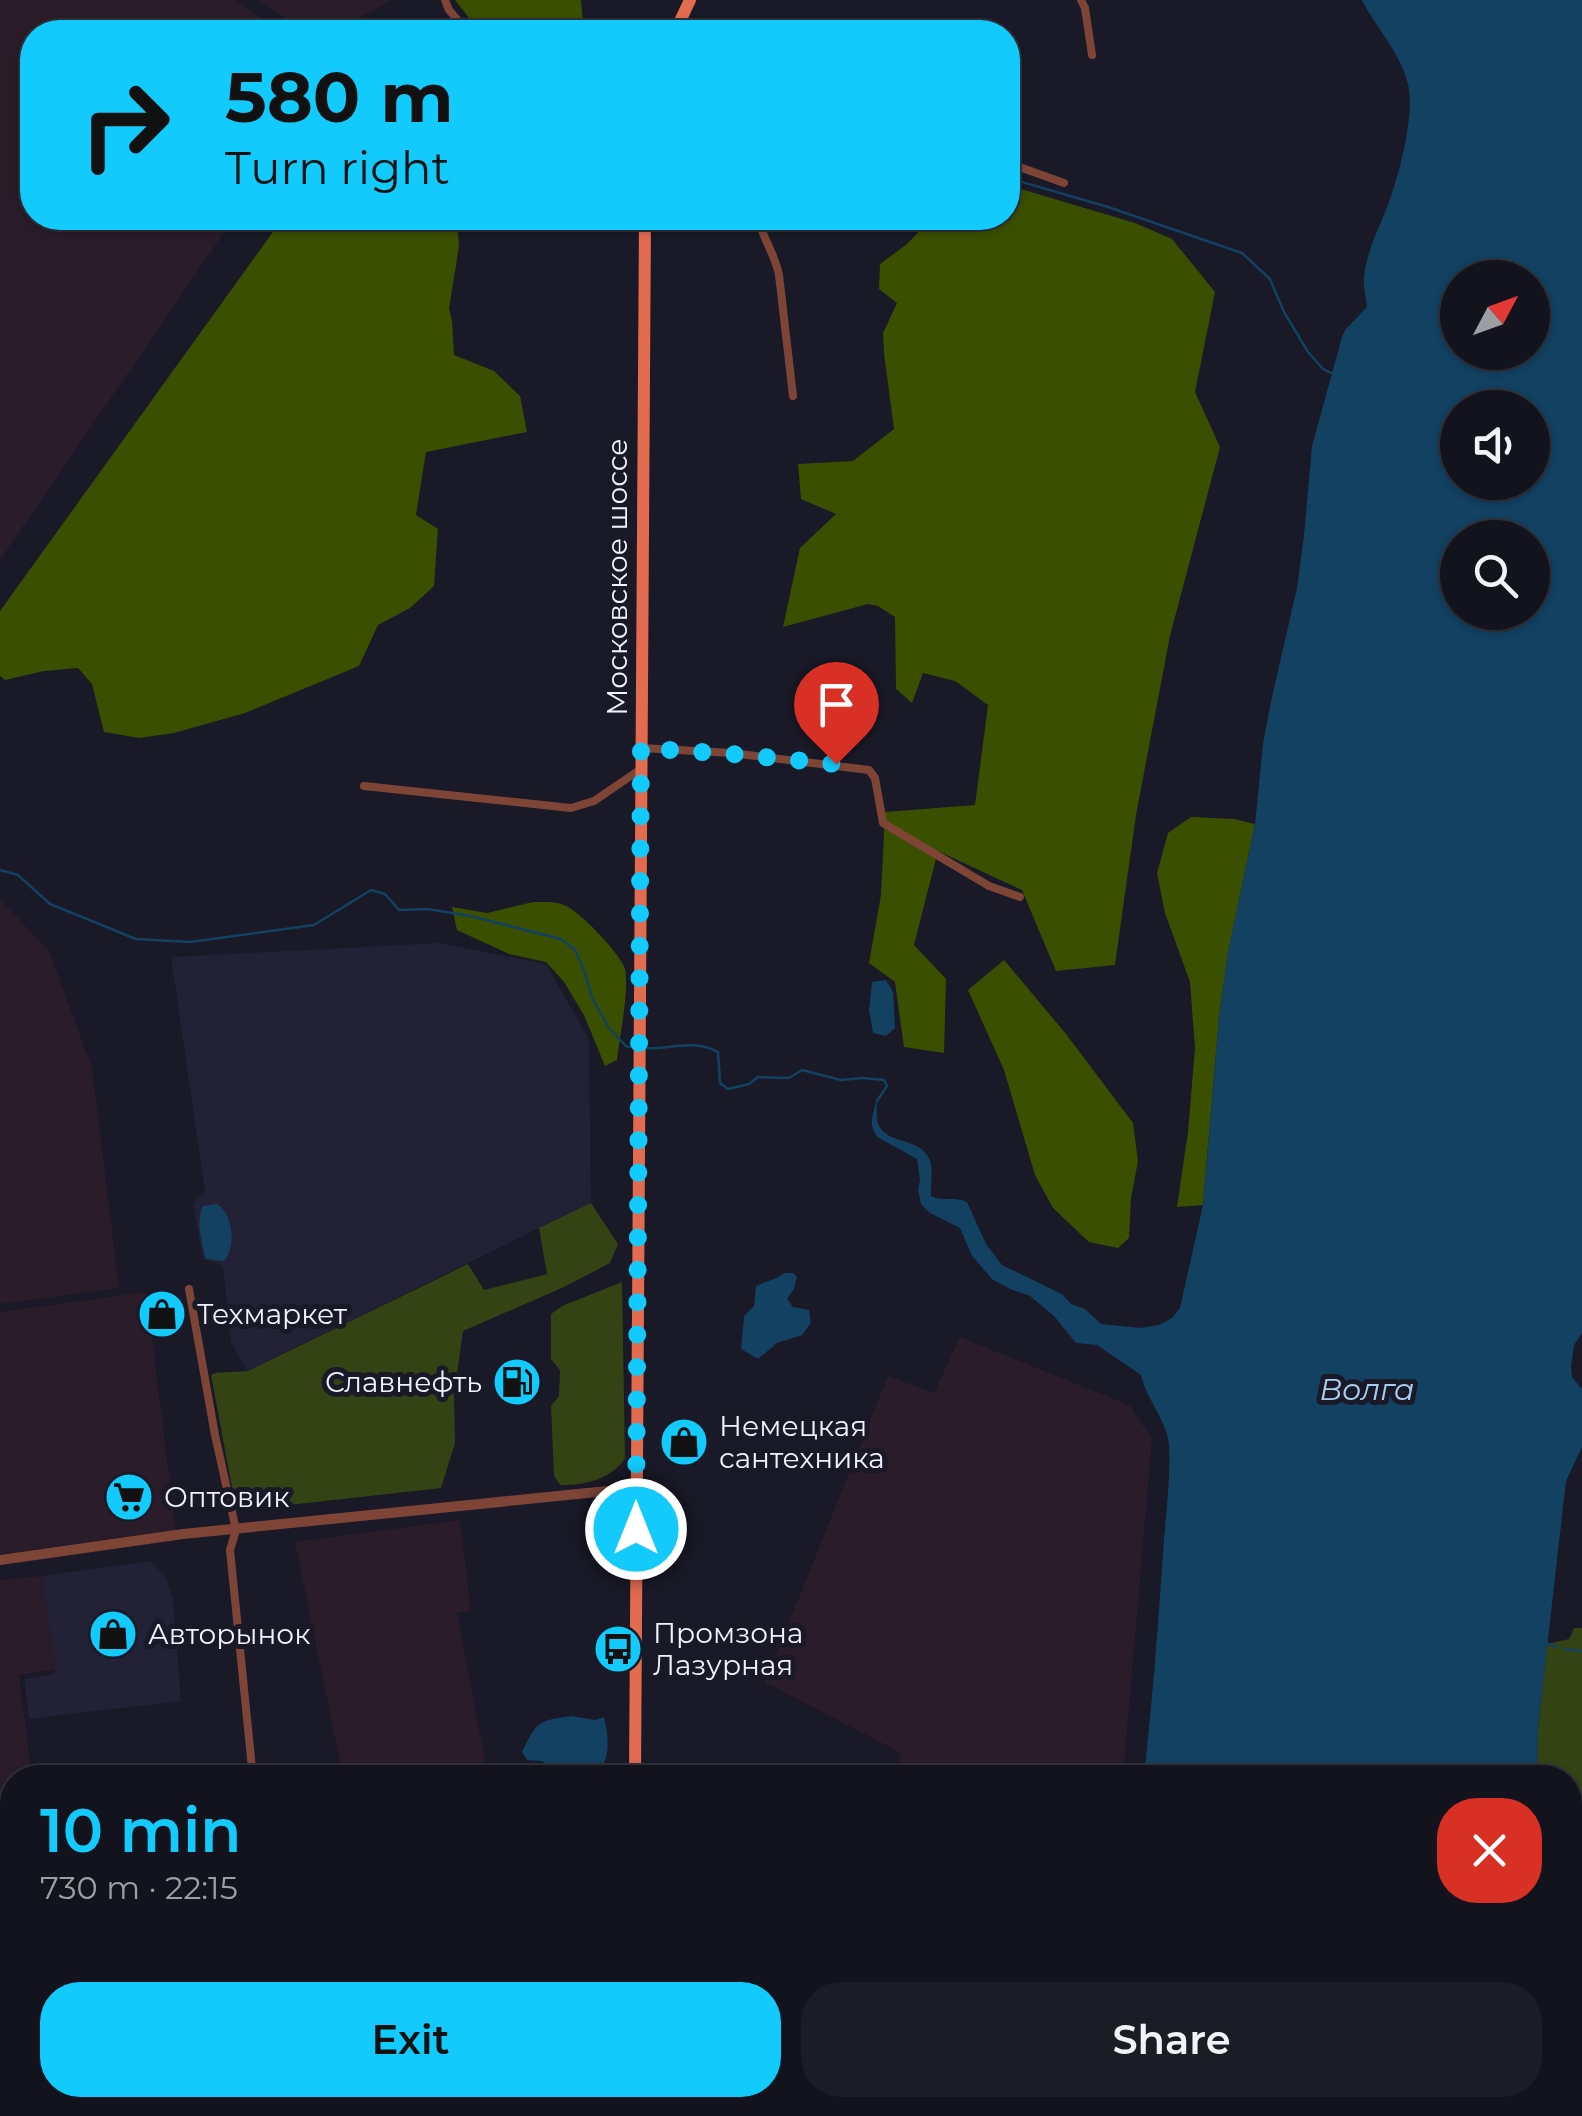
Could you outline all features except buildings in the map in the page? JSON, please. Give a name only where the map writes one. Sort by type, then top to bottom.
[{"type":"main road","name":"Московское шоссе","points":[[635,1765],[645,230]]},
{"type":"street","points":[[1081,0],[1092,56]]},
{"type":"street","points":[[1020,167],[1064,183]]},
{"type":"street","points":[[762,230],[779,275],[793,396]]},
{"type":"street","points":[[641,748],[870,770],[876,778],[883,823],[989,886],[1020,897]]},
{"type":"street","points":[[364,786],[571,808],[594,801],[641,769]]},
{"type":"street","points":[[189,1290],[236,1530],[230,1550],[253,1765]]},
{"type":"street","points":[[0,1560],[139,1540],[637,1488]]},
{"type":"shaded area","points":[[0,0],[235,0],[266,20],[20,20],[20,230],[226,230],[0,560]]},
{"type":"shaded area","points":[[257,0],[391,0],[357,20],[288,20]]},
{"type":"shaded area","points":[[0,899],[49,951],[92,1068],[119,1288],[0,1304]]},
{"type":"shaded area","points":[[439,943],[546,964],[589,1039],[591,1203],[247,1371],[231,1342],[223,1266],[203,1259],[193,1204],[205,1191],[171,957]]},
{"type":"shaded area","points":[[146,1292],[176,1530],[0,1554],[0,1312]]},
{"type":"shaded area","points":[[960,1337],[1129,1405],[1152,1439],[1124,1765],[898,1765],[901,1753],[765,1682],[888,1376],[934,1393]]},
{"type":"shaded area","points":[[460,1520],[471,1611],[457,1613],[486,1765],[341,1765],[295,1542]]},
{"type":"shaded area","name":"Авторынок","points":[[150,1561],[166,1577],[173,1599],[181,1701],[29,1719],[24,1679],[55,1674],[42,1576]]},
{"type":"shaded area","points":[[42,1576],[55,1669],[19,1675],[30,1765],[0,1765],[0,1580]]},
{"type":"green space","points":[[455,0],[581,0],[583,20],[471,20]]},
{"type":"green space","points":[[1020,189],[1135,223],[1172,239],[1215,292],[1195,392],[1220,447],[1170,636],[1136,815],[1115,965],[1056,971],[1022,890],[938,851],[914,945],[946,979],[944,1053],[904,1047],[895,982],[869,963],[881,895],[885,812],[975,805],[988,705],[955,681],[923,673],[912,703],[896,689],[895,617],[878,606],[868,604],[783,627],[800,548],[836,514],[801,499],[798,464],[853,461],[894,429],[883,333],[897,303],[879,289],[880,264],[920,230],[1020,230]]},
{"type":"green space","points":[[274,230],[458,230],[449,309],[454,355],[494,371],[520,396],[527,432],[426,452],[416,515],[438,529],[434,586],[410,608],[378,625],[359,666],[245,713],[174,733],[139,738],[104,732],[92,684],[78,668],[5,680],[0,676],[0,611]]},
{"type":"green space","points":[[1191,817],[1255,824],[1219,1017],[1203,1205],[1177,1207],[1195,1048],[1190,982],[1165,913],[1157,873],[1168,833]]},
{"type":"green space","points":[[533,902],[557,903],[571,909],[597,932],[624,966],[625,998],[617,1060],[605,1066],[584,1015],[546,962],[509,954],[457,930],[452,907],[487,913]]},
{"type":"green space","points":[[1004,960],[1133,1123],[1138,1161],[1129,1238],[1118,1248],[1089,1242],[1053,1208],[1035,1175],[1004,1070],[968,990]]},
{"type":"green space","points":[[591,1203],[618,1244],[610,1263],[463,1331],[454,1395],[455,1443],[441,1488],[262,1508],[244,1507],[234,1498],[211,1375],[248,1371],[468,1264],[484,1290],[547,1274],[539,1228]]},
{"type":"green space","points":[[622,1282],[625,1459],[596,1480],[560,1485],[554,1476],[551,1406],[559,1396],[560,1370],[551,1359],[551,1314]]},
{"type":"green space","points":[[1574,1628],[1582,1628],[1582,1765],[1537,1765],[1547,1644],[1569,1639]]},
{"type":"water","name":"Волга","points":[[1362,0],[1582,0],[1582,1333],[1574,1345],[1571,1367],[1572,1377],[1582,1389],[1582,1447],[1566,1481],[1538,1727],[1537,1765],[1145,1765],[1169,1486],[1165,1428],[1141,1375],[1097,1345],[1076,1343],[1054,1316],[1030,1296],[992,1279],[972,1256],[960,1228],[921,1204],[917,1159],[879,1138],[872,1120],[877,1099],[877,1122],[882,1130],[927,1155],[932,1170],[931,1196],[967,1202],[986,1244],[1002,1265],[1062,1294],[1101,1324],[1140,1328],[1159,1325],[1180,1308],[1203,1205],[1228,952],[1255,824],[1271,701],[1297,588],[1312,446],[1342,337],[1367,307],[1366,266],[1395,184],[1408,128],[1410,101],[1406,77]]},
{"type":"water","points":[[886,980],[893,992],[895,1028],[886,1036],[873,1033],[869,1010],[872,982]]},
{"type":"water","points":[[217,1204],[227,1216],[231,1231],[224,1261],[206,1259],[200,1232],[203,1206]]},
{"type":"water","points":[[784,1273],[797,1277],[787,1299],[793,1307],[809,1310],[811,1323],[802,1335],[777,1343],[758,1359],[741,1349],[744,1316],[754,1306],[756,1286]]},
{"type":"water","points":[[604,1717],[607,1750],[603,1765],[550,1765],[527,1760],[522,1752],[535,1729],[551,1720]]},
{"type":"waterway","points":[[1020,181],[1242,253],[1270,279],[1308,352],[1331,373]]},
{"type":"waterway","points":[[0,870],[18,875],[50,904],[136,939],[190,942],[314,925],[371,890],[385,894],[399,910],[428,909],[470,916],[561,939],[575,950],[592,998],[609,1028],[627,1047],[635,1047]]},
{"type":"waterway","points":[[643,1048],[690,1045],[718,1052],[720,1083],[728,1089],[749,1084],[758,1077],[789,1078],[802,1070],[841,1080],[884,1080],[887,1086],[877,1101]]},
{"type":"waterway","points":[[1545,1643],[1558,1647]]},
{"type":"waterway","points":[[1565,1649],[1582,1651]]},
{"type":"place","name":"Техмаркет","points":[[162,1314]]},
{"type":"place","name":"Славнефть","points":[[517,1382]]},
{"type":"place","name":"Немецкая сантехника","points":[[684,1442]]},
{"type":"place","name":"Оптовик","points":[[129,1497]]},
{"type":"place","name":"Авторынок","points":[[113,1634]]},
{"type":"place","name":"Промзона Лазурная","points":[[618,1649]]},
{"type":"route","points":[[636,1529],[641,748],[836,764]]}]
